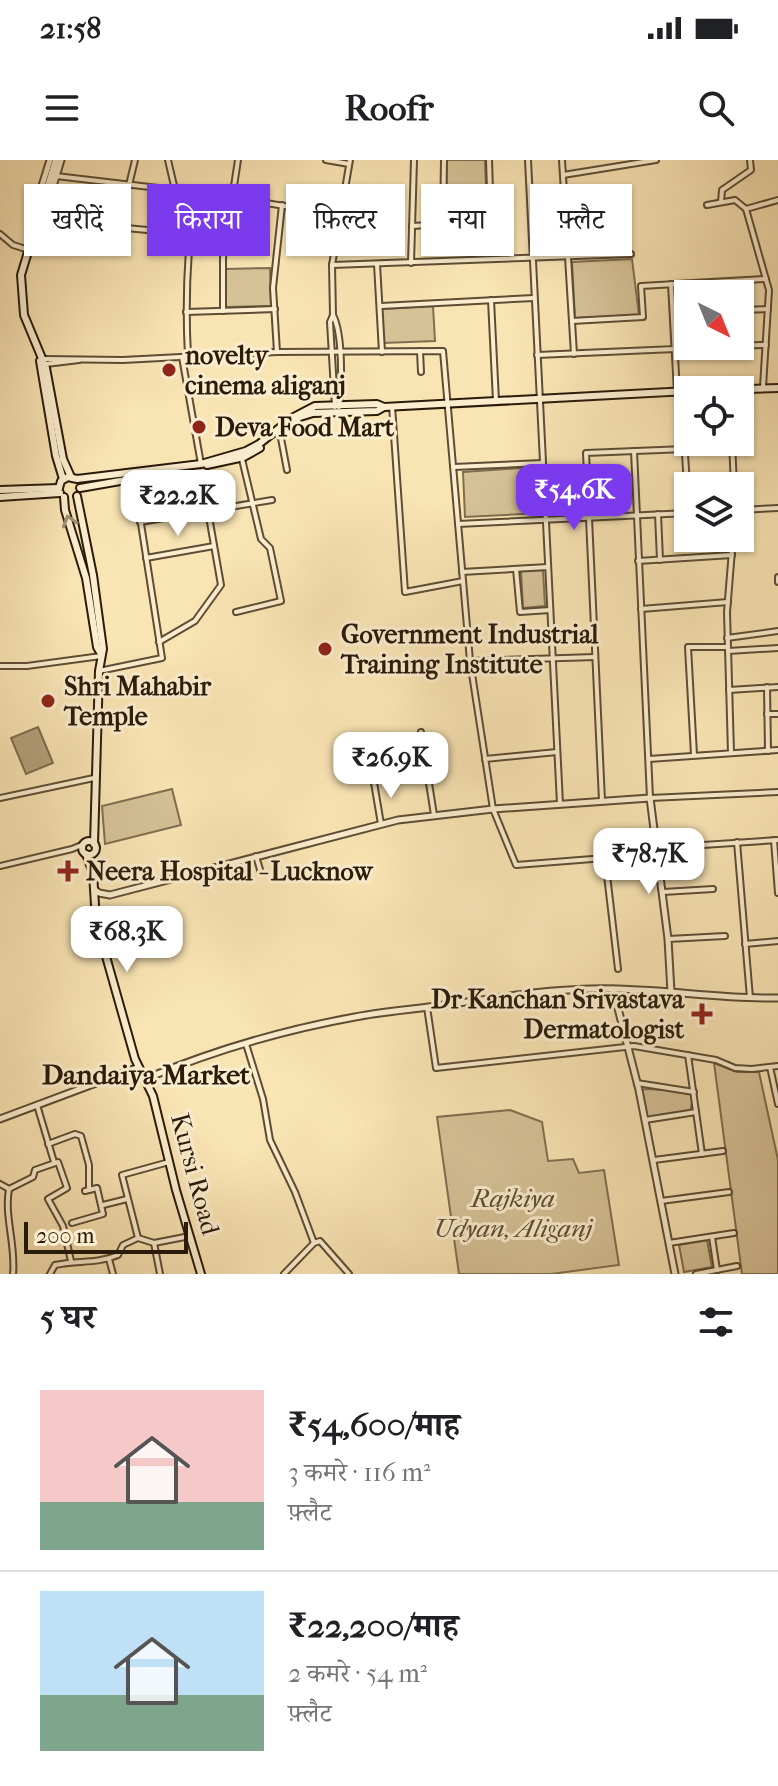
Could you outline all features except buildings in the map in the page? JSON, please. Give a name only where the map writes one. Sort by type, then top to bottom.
[{"type":"main road","points":[[49,184],[56,160]]},
{"type":"main road","points":[[27,256],[20,291],[24,315],[42,362],[54,445],[79,492],[103,649],[99,671],[94,778],[95,828],[88,848]]},
{"type":"main road","points":[[754,389],[778,388]]},
{"type":"main road","points":[[0,497],[79,492],[241,455],[315,406],[377,411],[388,407],[674,391]]},
{"type":"main road","points":[[70,478],[201,464],[241,455],[280,433],[300,417],[337,408]]},
{"type":"main road","points":[[70,478],[61,493],[86,578],[101,655]]},
{"type":"main road","points":[[0,490],[61,493]]},
{"type":"main road","name":"Kursi Road","points":[[88,848],[96,921],[139,1067],[153,1096],[201,1274]]},
{"type":"street","points":[[54,184],[56,160]]},
{"type":"street","points":[[46,184],[56,160]]},
{"type":"street","points":[[129,184],[135,160]]},
{"type":"street","points":[[168,160],[174,184]]},
{"type":"street","points":[[233,184],[238,160]]},
{"type":"street","points":[[326,160],[349,162],[345,184]]},
{"type":"street","points":[[411,263],[414,160]]},
{"type":"street","points":[[444,160],[444,184]]},
{"type":"street","points":[[489,160],[490,184]]},
{"type":"street","points":[[528,160],[560,804]]},
{"type":"street","points":[[562,160],[574,354]]},
{"type":"street","points":[[563,175],[656,160]]},
{"type":"street","points":[[721,202],[722,190],[751,170],[750,160]]},
{"type":"street","points":[[56,176],[121,184]]},
{"type":"street","points":[[707,205],[737,200],[746,209],[769,290],[763,388]]},
{"type":"street","points":[[746,209],[778,200]]},
{"type":"street","points":[[270,203],[286,206]]},
{"type":"street","points":[[277,352],[273,288],[282,205]]},
{"type":"street","points":[[412,226],[421,225]]},
{"type":"street","points":[[0,234],[13,245],[24,248]]},
{"type":"street","points":[[189,256],[185,356],[201,464]]},
{"type":"street","points":[[223,256],[223,311]]},
{"type":"street","points":[[333,256],[333,315],[330,322],[337,408]]},
{"type":"street","points":[[332,265],[600,256]]},
{"type":"street","points":[[377,264],[382,352]]},
{"type":"street","points":[[572,321],[643,317],[641,286],[766,279]]},
{"type":"street","points":[[671,284],[674,332]]},
{"type":"street","points":[[381,306],[534,298]]},
{"type":"street","points":[[491,300],[496,401]]},
{"type":"street","points":[[186,312],[275,309]]},
{"type":"street","points":[[754,310],[768,309]]},
{"type":"street","points":[[333,315],[337,322],[340,351],[337,408]]},
{"type":"street","points":[[754,345],[766,345]]},
{"type":"street","points":[[537,355],[674,349]]},
{"type":"street","points":[[420,351],[421,372]]},
{"type":"street","points":[[42,362],[74,358],[277,352],[443,351],[470,661],[493,809],[516,865],[605,858],[618,969]]},
{"type":"street","points":[[388,407],[405,592],[463,581]]},
{"type":"street","points":[[280,433],[287,470]]},
{"type":"street","points":[[602,801],[586,453],[674,449]]},
{"type":"street","points":[[634,451],[650,798],[663,892],[671,992]]},
{"type":"street","points":[[236,612],[281,601],[270,548],[261,539],[241,455]]},
{"type":"street","points":[[454,467],[543,463]]},
{"type":"street","points":[[99,671],[162,658],[134,479]]},
{"type":"street","points":[[140,522],[272,500]]},
{"type":"street","points":[[754,509],[778,508]]},
{"type":"street","points":[[159,642],[195,621],[221,585],[208,511]]},
{"type":"street","points":[[458,524],[674,513]]},
{"type":"street","points":[[658,514],[660,560]]},
{"type":"street","points":[[146,558],[214,546]]},
{"type":"street","points":[[731,753],[727,638],[732,552]]},
{"type":"street","points":[[638,561],[732,555]]},
{"type":"street","points":[[462,572],[548,567]]},
{"type":"street","points":[[516,569],[520,612],[550,610]]},
{"type":"street","points":[[641,609],[728,602]]},
{"type":"street","points":[[727,638],[778,631]]},
{"type":"street","points":[[694,755],[688,647],[778,648]]},
{"type":"street","points":[[0,666],[27,666],[101,655]]},
{"type":"street","points":[[470,661],[595,657]]},
{"type":"street","points":[[767,687],[768,751]]},
{"type":"street","points":[[729,690],[778,687]]},
{"type":"street","points":[[767,714],[778,714]]},
{"type":"street","points":[[421,732],[434,815]]},
{"type":"street","points":[[648,759],[778,750]]},
{"type":"street","points":[[485,759],[557,752]]},
{"type":"street","points":[[369,753],[381,824]]},
{"type":"street","points":[[0,798],[94,778]]},
{"type":"street","points":[[93,888],[110,895],[381,824],[434,815],[602,801],[778,792]]},
{"type":"street","points":[[656,848],[776,840],[778,893]]},
{"type":"street","points":[[737,842],[750,998]]},
{"type":"street","points":[[0,866],[88,848]]},
{"type":"street","points":[[256,856],[261,873]]},
{"type":"street","points":[[663,892],[713,889]]},
{"type":"street","points":[[668,939],[725,936]]},
{"type":"street","points":[[745,944],[778,941]]},
{"type":"street","points":[[613,989],[654,1160],[675,1274]]},
{"type":"street","points":[[145,1079],[293,1029],[357,1016],[527,993],[613,989],[778,998]]},
{"type":"street","points":[[427,1007],[436,1068],[628,1047],[716,1060],[735,1068],[778,1066]]},
{"type":"street","points":[[246,1044],[263,1099],[270,1140],[314,1243]]},
{"type":"street","points":[[688,1055],[702,1154]]},
{"type":"street","points":[[0,1119],[139,1067]]},
{"type":"street","points":[[770,1067],[778,1104]]},
{"type":"street","points":[[637,1083],[694,1092]]},
{"type":"street","points":[[37,1105],[54,1162]]},
{"type":"street","points":[[645,1120],[696,1112]]},
{"type":"street","points":[[48,1144],[75,1134],[81,1136],[89,1165],[87,1190],[97,1188],[102,1215],[72,1223]]},
{"type":"street","points":[[654,1160],[723,1151]]},
{"type":"street","points":[[138,1238],[122,1175],[170,1161]]},
{"type":"street","points":[[9,1189],[33,1177],[35,1170],[59,1163],[67,1188],[48,1199],[63,1226],[71,1261]]},
{"type":"street","points":[[0,1184],[9,1189]]},
{"type":"street","points":[[9,1189],[7,1203],[15,1255],[13,1274]]},
{"type":"street","points":[[661,1201],[729,1192]]},
{"type":"street","points":[[102,1206],[127,1199]]},
{"type":"street","points":[[0,1205],[7,1203]]},
{"type":"street","points":[[669,1243],[734,1233]]},
{"type":"street","points":[[50,1274],[55,1265],[109,1259],[118,1255],[123,1245],[138,1238],[154,1243],[190,1236]]},
{"type":"street","points":[[712,1236],[717,1270]]},
{"type":"street","points":[[284,1274],[314,1243],[320,1241],[349,1274]]},
{"type":"street","points":[[154,1243],[160,1274]]},
{"type":"street","points":[[109,1259],[113,1274]]},
{"type":"street","points":[[696,1274],[737,1266]]},
{"type":"green space","points":[[446,160],[485,160],[486,184],[446,184]]},
{"type":"green space","points":[[632,259],[639,315],[575,318],[572,262]]},
{"type":"green space","points":[[270,268],[271,306],[226,307],[226,269]]},
{"type":"green space","points":[[433,306],[435,341],[383,343],[381,309]]},
{"type":"green space","points":[[538,467],[541,513],[465,517],[463,472]]},
{"type":"green space","points":[[543,570],[545,606],[523,608],[521,571]]},
{"type":"green space","points":[[172,789],[181,825],[105,844],[102,806]]},
{"type":"green space","points":[[714,1063],[737,1072],[759,1072],[778,1160],[778,1274],[742,1274]]},
{"type":"green space","points":[[639,1090],[694,1092],[690,1113],[645,1120]]},
{"type":"green space","name":"Rajkiya Udyan, Aliganj","points":[[510,1110],[542,1122],[548,1161],[573,1159],[579,1173],[604,1170],[619,1265],[551,1274],[459,1274],[437,1117]]},
{"type":"green space","points":[[707,1240],[712,1267],[684,1272],[679,1245]]},
{"type":"shaded area","points":[[38,727],[53,763],[26,774],[11,738]]},
{"type":"place","name":"novelty cinema aliganj","points":[[169,370]]},
{"type":"place","name":"Deva Food Mart","points":[[199,427]]},
{"type":"place","name":"Government Industrial Training Institute","points":[[325,649]]},
{"type":"place","name":"Shri Mahabir Temple","points":[[48,701]]},
{"type":"place","name":"Neera Hospital - Lucknow","points":[[68,871]]},
{"type":"place","name":"Dr Kanchan Srivastava Dermatologist","points":[[702,1014]]},
{"type":"district","name":"Dandaiya Market","points":[[146,1074]]}]
